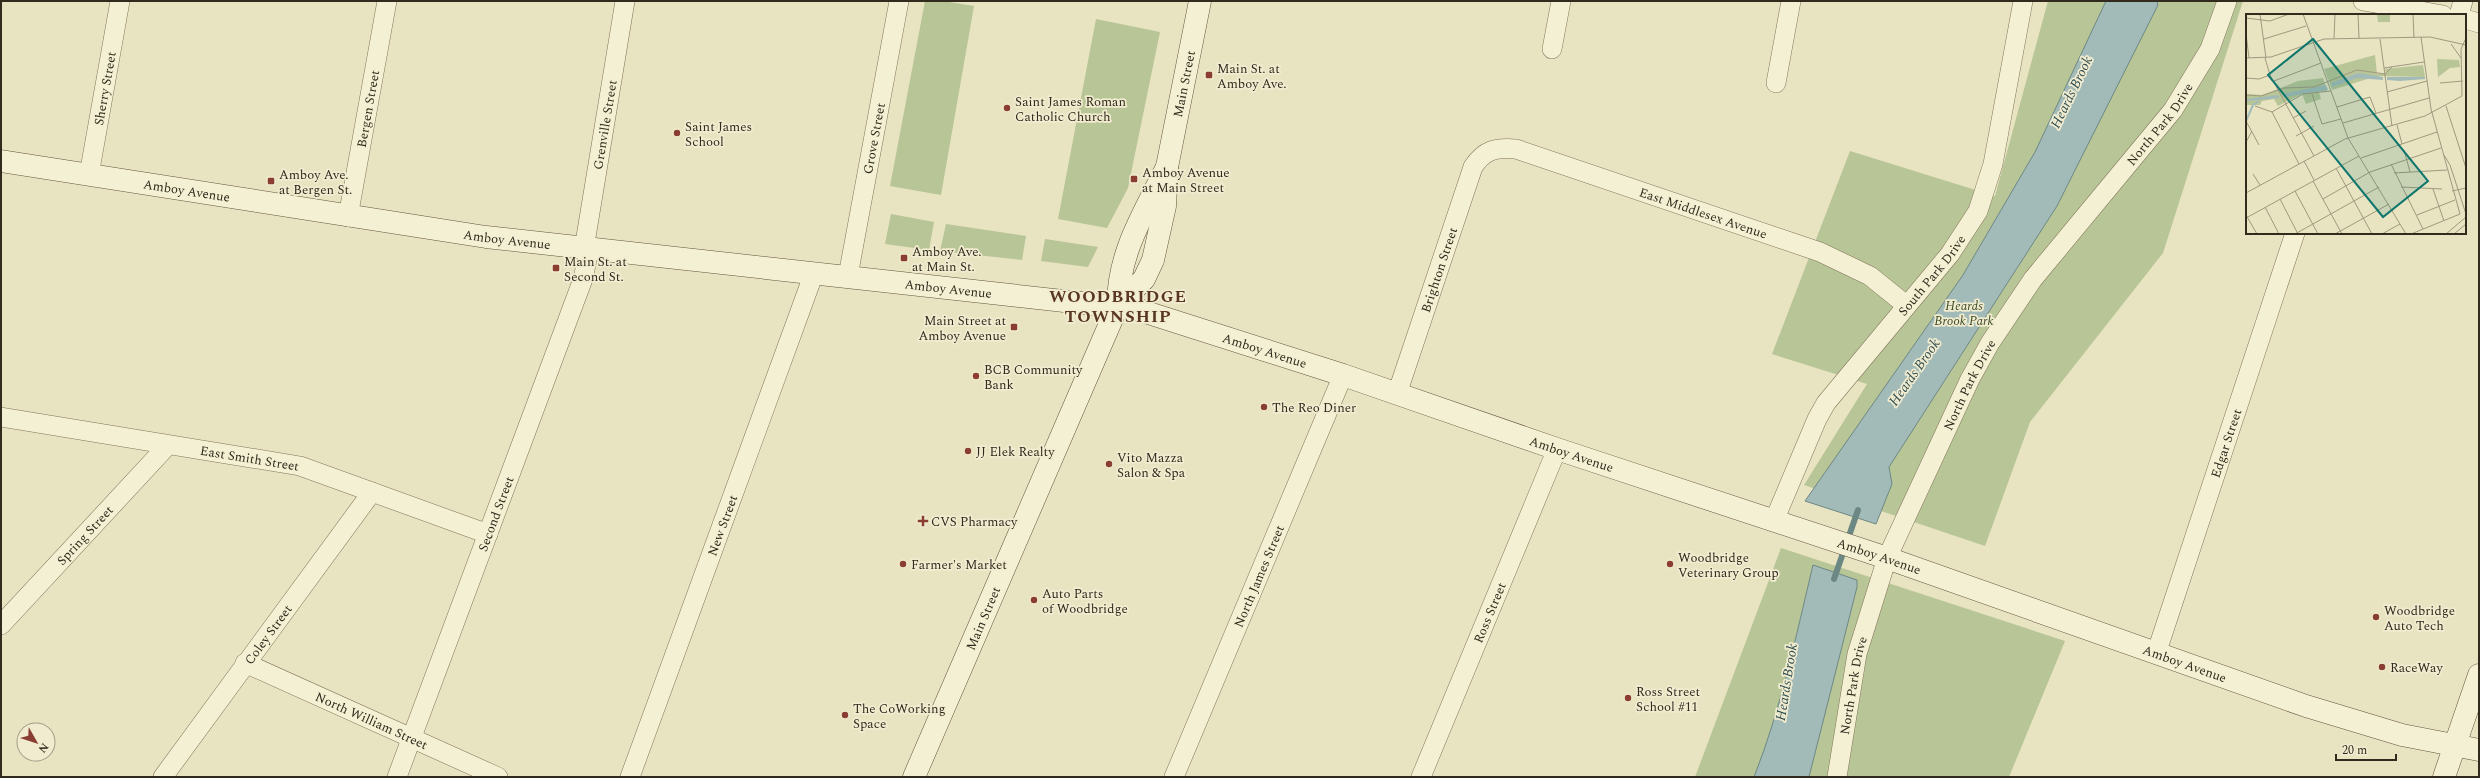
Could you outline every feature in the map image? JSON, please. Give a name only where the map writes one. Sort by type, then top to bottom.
[{"type":"main road","name":"Main Street","points":[[914,777],[1118,306],[1144,279],[1154,260],[1164,211],[1167,167],[1200,1]]},
{"type":"main road","name":"Amboy Avenue","points":[[1,161],[348,217],[586,250],[814,272],[1118,306],[1154,313],[1343,375],[1557,449],[1887,558],[2306,706],[2402,735],[2479,750]]},
{"type":"main road","name":"Main Street","points":[[1118,306],[1118,284],[1128,244],[1167,167]]},
{"type":"main road","points":[[2444,777],[2479,676]]},
{"type":"street","name":"Sherry Street","points":[[89,175],[120,1]]},
{"type":"street","name":"Bergen Street","points":[[348,217],[387,1]]},
{"type":"street","name":"Grenville Street","points":[[586,250],[625,1]]},
{"type":"street","name":"Grove Street","points":[[848,276],[899,1]]},
{"type":"street","points":[[1552,49],[1561,1]]},
{"type":"street","points":[[1776,83],[1791,1]]},
{"type":"street","name":"South Park Drive","points":[[1774,521],[1817,419],[1826,403],[1957,244],[1978,211],[1993,164],[2023,1]]},
{"type":"street","name":"North Park Drive","points":[[1837,777],[1857,654],[1887,558],[1954,413],[1990,343],[2056,249],[2173,110],[2210,49],[2227,1]]},
{"type":"street","points":[[2459,14],[2463,1]]},
{"type":"street","points":[[2367,6],[2435,14]]},
{"type":"street","points":[[2466,19],[2479,22]]},
{"type":"street","name":"East Middlesex Avenue","points":[[1489,150],[1503,148],[1516,149],[1820,252],[1870,276],[1906,305]]},
{"type":"street","name":"Brighton Street","points":[[1397,394],[1473,167],[1479,158],[1489,150]]},
{"type":"street","name":"Edgar Street","points":[[2156,654],[2295,234]]},
{"type":"street","name":"Second Street","points":[[397,777],[583,279],[586,250]]},
{"type":"street","name":"New Street","points":[[630,777],[814,272]]},
{"type":"street","name":"North James Street","points":[[1174,777],[1343,375]]},
{"type":"street","name":"East Smith Street","points":[[1,417],[300,466],[488,534]]},
{"type":"street","name":"Spring Street","points":[[1,625],[168,445]]},
{"type":"street","name":"Ross Street","points":[[1421,777],[1557,449]]},
{"type":"street","name":"Coley Street","points":[[163,777],[245,663],[372,492]]},
{"type":"street","name":"North William Street","points":[[245,663],[498,777]]},
{"type":"green space","points":[[925,1],[943,1],[974,6],[941,195],[890,186]]},
{"type":"green space","name":"Heards Brook Park","points":[[2048,1],[2243,1],[2163,253],[2030,422],[1985,546],[1804,485],[1867,384],[1772,354],[1850,151],[1995,196]]},
{"type":"green space","points":[[1096,19],[1160,32],[1128,188],[1107,228],[1058,219]]},
{"type":"green space","points":[[891,214],[934,222],[929,250],[885,244]]},
{"type":"green space","points":[[946,224],[1026,236],[1022,260],[940,251]]},
{"type":"green space","points":[[1045,239],[1098,247],[1088,267],[1041,261]]},
{"type":"green space","points":[[1781,548],[2065,641],[2009,777],[1695,777]]},
{"type":"water","points":[[2106,1],[2157,1],[2158,5],[2057,206],[1889,467],[1892,484],[1876,524],[1805,501],[1963,275],[2035,152]]},
{"type":"water","points":[[1813,565],[1857,580],[1857,587],[1809,777],[1754,777],[1764,751],[1780,699]]},
{"type":"waterway","name":"Heards Brook","points":[[1834,579],[1858,510]]},
{"type":"place","name":"Main St. at Amboy Ave.","points":[[1209,75]]},
{"type":"place","name":"Saint James Roman Catholic Church","points":[[1007,108]]},
{"type":"place","name":"Saint James School","points":[[677,133]]},
{"type":"place","name":"Amboy Avenue at Main Street","points":[[1134,179]]},
{"type":"place","name":"Amboy Ave. at Bergen St.","points":[[271,181]]},
{"type":"place","name":"Amboy Ave. at Main St.","points":[[904,258]]},
{"type":"place","name":"Main St. at Second St.","points":[[556,268]]},
{"type":"place","name":"Main Street at Amboy Avenue","points":[[1014,327]]},
{"type":"place","name":"BCB Community Bank","points":[[976,376]]},
{"type":"place","name":"The Reo Diner","points":[[1264,407]]},
{"type":"place","name":"JJ Elek Realty","points":[[968,451]]},
{"type":"place","name":"Vito Mazza Salon & Spa","points":[[1109,464]]},
{"type":"place","name":"CVS Pharmacy","points":[[923,521]]},
{"type":"place","name":"Farmer's Market","points":[[903,564]]},
{"type":"place","name":"Woodbridge Veterinary Group","points":[[1670,564]]},
{"type":"place","name":"Auto Parts of Woodbridge","points":[[1034,600]]},
{"type":"place","name":"Woodbridge Auto Tech","points":[[2376,617]]},
{"type":"place","name":"RaceWay","points":[[2382,667]]},
{"type":"place","name":"Ross Street School #11","points":[[1628,698]]},
{"type":"place","name":"The CoWorking Space","points":[[845,715]]},
{"type":"district","name":"WOODBRIDGE TOWNSHIP","points":[[1118,306]]}]
